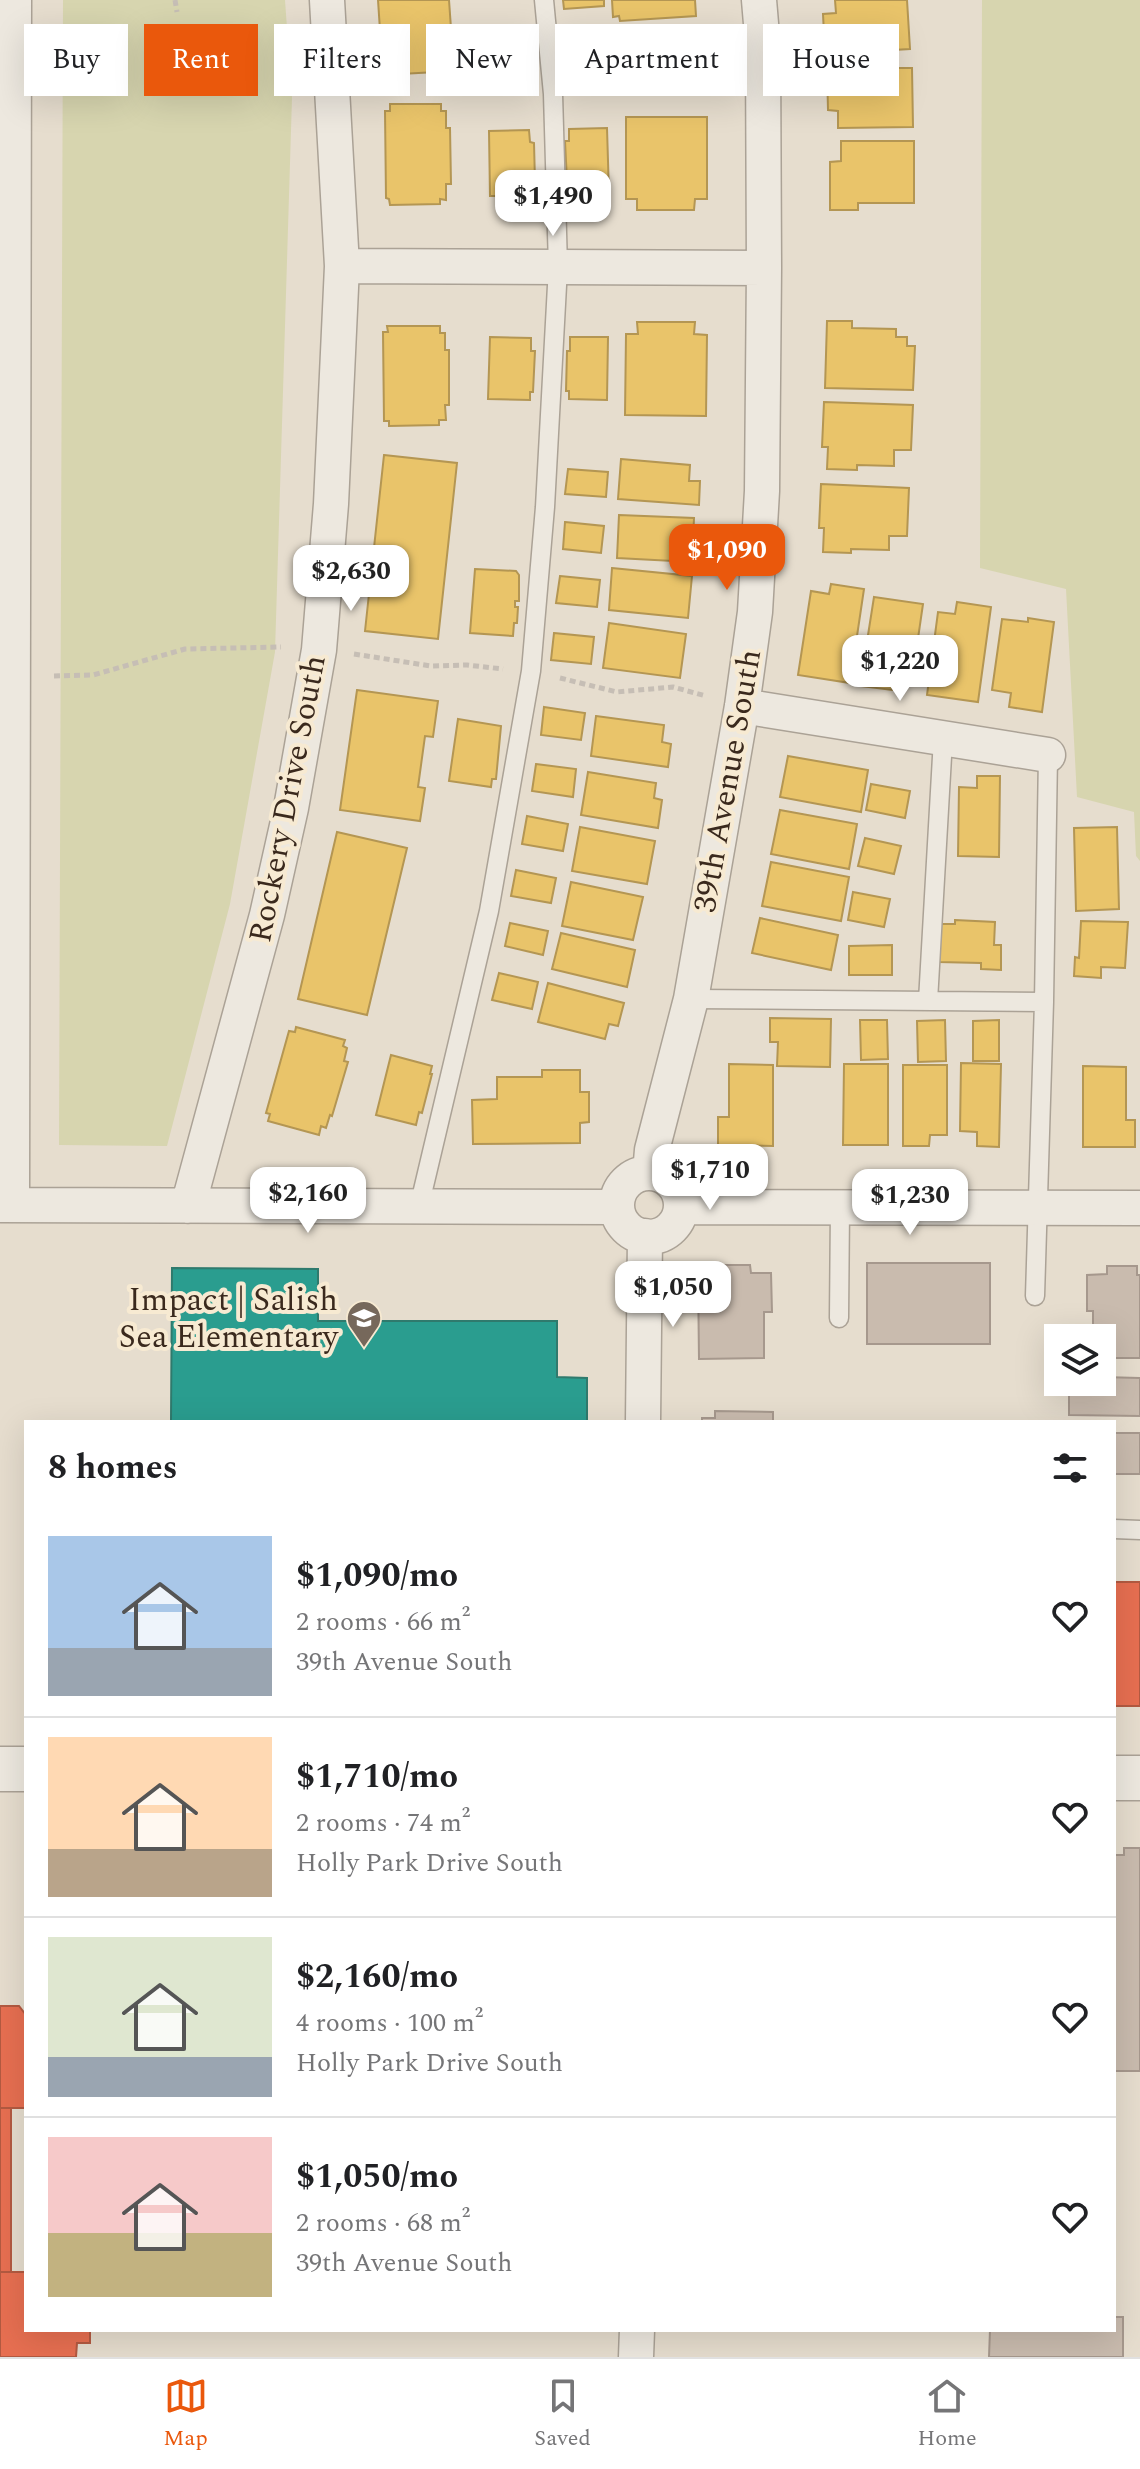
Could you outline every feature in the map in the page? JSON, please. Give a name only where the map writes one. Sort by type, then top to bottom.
[{"type":"street","points":[[14,0],[6,673],[6,1205],[617,1207]]},
{"type":"street","name":"Rockery Drive South","points":[[188,1206],[267,915],[291,808],[319,650],[331,504],[342,266],[327,0]]},
{"type":"street","name":"39th Avenue South","points":[[650,1173],[652,1150],[691,999],[742,706],[755,612],[762,491],[764,268],[763,47],[759,0]]},
{"type":"street","points":[[342,266],[764,268]]},
{"type":"street","points":[[742,706],[1048,755]]},
{"type":"street","points":[[650,1173],[664,1176],[672,1183],[678,1191],[681,1207],[677,1221],[670,1229],[661,1235],[645,1236],[630,1230],[623,1223],[617,1207],[620,1191],[626,1182],[635,1176],[650,1173]]},
{"type":"street","points":[[681,1207],[1140,1208]]},
{"type":"street","points":[[643,1420],[645,1236]]},
{"type":"street","points":[[0,1769],[24,1769]]},
{"type":"street","points":[[1116,1778],[1140,1778]]},
{"type":"street","points":[[636,2357],[637,2332]]},
{"type":"lane","points":[[419,1207],[489,911],[531,671],[545,507],[558,267],[553,94],[544,0]]},
{"type":"lane","points":[[928,1001],[943,739]]},
{"type":"lane","points":[[1035,1296],[1048,755]]},
{"type":"lane","points":[[691,999],[1044,1002]]},
{"type":"lane","points":[[839,1318],[840,1208]]},
{"type":"lane","points":[[1116,1529],[1140,1530]]},
{"type":"path","points":[[175,0],[177,12]]},
{"type":"path","points":[[54,676],[93,675],[185,649],[290,647]]},
{"type":"shaded area","points":[[63,0],[285,0],[287,24],[274,24],[274,96],[292,98],[275,652],[230,904],[167,1146],[59,1145],[63,96],[128,96],[128,24],[63,24]]},
{"type":"shaded area","points":[[982,0],[1140,0],[1140,861],[1136,856],[1134,812],[1077,797],[1066,589],[980,568]]},
{"type":"building: Homes","points":[[378,0],[449,0],[451,24],[426,24],[426,73],[410,73],[410,24],[380,24]]},
{"type":"building: Homes","points":[[563,0],[604,0],[604,6],[564,9]]},
{"type":"building: Homes","points":[[612,0],[695,0],[696,16],[620,21],[619,16],[613,17]]},
{"type":"building: Homes","points":[[835,0],[907,0],[910,49],[899,50],[899,24],[824,24],[823,14],[836,13]]},
{"type":"building: Homes","points":[[899,68],[912,68],[913,127],[838,128],[838,111],[828,110],[828,96],[899,96]]},
{"type":"building: Homes","points":[[390,104],[441,104],[441,111],[446,111],[446,128],[450,128],[451,184],[446,184],[446,200],[440,199],[440,204],[390,205],[386,198],[385,111],[390,111]]},
{"type":"building: Homes","points":[[626,117],[707,117],[707,199],[695,199],[694,210],[637,210],[637,199],[626,199]]},
{"type":"building: Homes","points":[[607,128],[609,194],[570,195],[565,141],[569,141],[569,129]]},
{"type":"building: Homes","points":[[529,130],[530,142],[534,143],[535,182],[531,182],[531,196],[490,196],[489,131]]},
{"type":"building: Homes","points":[[841,141],[914,141],[914,203],[858,203],[858,210],[830,210],[830,162],[841,161]]},
{"type":"building: Homes","points":[[827,321],[852,321],[852,328],[896,329],[896,337],[907,337],[907,346],[915,346],[913,390],[825,388]]},
{"type":"building: Homes","points":[[637,322],[695,322],[694,334],[707,335],[706,416],[625,415],[626,334],[638,334]]},
{"type":"building: Homes","points":[[387,326],[440,326],[440,333],[445,333],[445,350],[449,350],[449,405],[445,405],[446,420],[439,420],[439,425],[389,426],[389,421],[384,421],[383,332],[388,332]]},
{"type":"building: Homes","points":[[490,337],[531,338],[531,351],[535,351],[530,400],[488,399]]},
{"type":"building: Homes","points":[[570,337],[608,337],[607,400],[569,399],[569,391],[566,391]]},
{"type":"building: Homes","points":[[824,402],[913,405],[911,450],[894,450],[894,466],[857,465],[857,470],[827,469],[828,447],[822,447]]},
{"type":"building: Homes","points":[[384,455],[457,463],[438,639],[365,631]]},
{"type":"building: Homes","points":[[621,459],[690,465],[689,481],[700,481],[699,505],[618,499]]},
{"type":"building: Homes","points":[[568,469],[608,472],[606,497],[565,494]]},
{"type":"building: Homes","points":[[821,484],[909,488],[907,536],[889,536],[889,550],[823,552],[824,528],[819,528]]},
{"type":"building: Homes","points":[[619,515],[694,518],[692,562],[617,558]]},
{"type":"building: Homes","points":[[565,522],[604,526],[601,553],[563,549]]},
{"type":"building: Homes","points":[[612,568],[692,576],[688,618],[609,610]]},
{"type":"building: Homes","points":[[475,569],[516,571],[519,575],[519,601],[515,601],[515,607],[518,607],[517,623],[514,623],[513,636],[470,633]]},
{"type":"building: Homes","points":[[560,576],[600,580],[597,607],[556,603]]},
{"type":"building: Homes","points":[[831,584],[864,589],[850,683],[798,675],[811,591],[829,594]]},
{"type":"building: Homes","points":[[874,597],[923,604],[913,673],[895,671],[892,690],[860,686]]},
{"type":"building: Homes","points":[[957,602],[991,607],[978,702],[927,695],[938,612],[955,614]]},
{"type":"building: Homes","points":[[1028,618],[1054,622],[1042,712],[1009,707],[1011,693],[992,690],[1002,619],[1028,622]]},
{"type":"building: Homes","points":[[609,623],[686,634],[680,678],[603,668]]},
{"type":"building: Homes","points":[[554,633],[594,637],[591,664],[551,660]]},
{"type":"building: Homes","points":[[357,690],[438,701],[433,737],[425,736],[418,787],[425,788],[420,821],[340,810]]},
{"type":"building: Homes","points":[[544,707],[585,713],[581,740],[541,735]]},
{"type":"building: Homes","points":[[596,716],[664,725],[662,742],[671,744],[668,767],[591,756]]},
{"type":"building: Homes","points":[[458,719],[501,726],[496,779],[492,779],[491,787],[449,781]]},
{"type":"building: Homes","points":[[788,756],[868,770],[861,812],[780,797]]},
{"type":"building: Homes","points":[[536,764],[576,769],[573,797],[532,791]]},
{"type":"building: Homes","points":[[588,772],[656,783],[654,798],[662,800],[658,828],[581,815]]},
{"type":"building: Homes","points":[[977,776],[1000,776],[999,857],[958,856],[959,787],[977,788]]},
{"type":"building: Homes","points":[[871,784],[910,791],[905,818],[866,810]]},
{"type":"building: Homes","points":[[780,810],[857,824],[849,869],[771,854]]},
{"type":"building: Homes","points":[[527,816],[568,824],[563,851],[522,844]]},
{"type":"building: Homes","points":[[580,827],[655,841],[647,884],[572,871]]},
{"type":"building: Homes","points":[[1117,827],[1119,909],[1076,911],[1074,828]]},
{"type":"building: Homes","points":[[337,832],[407,848],[367,1015],[298,999]]},
{"type":"building: Homes","points":[[865,838],[901,846],[894,874],[858,866]]},
{"type":"building: Homes","points":[[771,862],[849,877],[841,921],[762,906]]},
{"type":"building: Homes","points":[[516,870],[556,878],[551,903],[511,896]]},
{"type":"building: Homes","points":[[571,882],[643,897],[633,940],[562,926]]},
{"type":"building: Homes","points":[[853,892],[890,899],[884,927],[848,920]]},
{"type":"building: Homes","points":[[760,918],[838,935],[831,970],[752,953]]},
{"type":"building: Homes","points":[[955,920],[995,922],[994,945],[1001,945],[1001,970],[981,969],[981,963],[939,962],[941,924],[955,924]]},
{"type":"building: Homes","points":[[1081,921],[1128,922],[1125,968],[1101,967],[1101,978],[1074,976],[1075,957],[1079,958]]},
{"type":"building: Homes","points":[[510,923],[548,931],[543,955],[505,946]]},
{"type":"building: Homes","points":[[561,933],[635,950],[627,987],[552,969]]},
{"type":"building: Homes","points":[[892,945],[892,975],[849,975],[849,946]]},
{"type":"building: Homes","points":[[499,973],[538,982],[532,1009],[492,1000]]},
{"type":"building: Homes","points":[[548,983],[624,1003],[618,1026],[609,1024],[605,1039],[538,1022]]},
{"type":"building: Homes","points":[[770,1018],[831,1019],[830,1067],[777,1066],[778,1042],[770,1042]]},
{"type":"building: Homes","points":[[860,1020],[887,1020],[888,1059],[861,1060]]},
{"type":"building: Homes","points":[[945,1020],[946,1061],[918,1062],[917,1021]]},
{"type":"building: Homes","points":[[999,1020],[999,1061],[973,1061],[973,1021]]},
{"type":"building: Homes","points":[[296,1027],[345,1040],[343,1046],[347,1048],[344,1061],[348,1062],[332,1116],[326,1128],[321,1126],[319,1135],[268,1121],[270,1114],[266,1113],[289,1031],[295,1032]]},
{"type":"building: Homes","points":[[391,1055],[432,1066],[422,1113],[419,1112],[416,1125],[376,1115]]},
{"type":"building: Homes","points":[[961,1063],[1001,1064],[999,1147],[977,1146],[977,1132],[960,1131]]},
{"type":"building: Homes","points":[[729,1064],[773,1065],[773,1146],[718,1145],[718,1117],[729,1117]]},
{"type":"building: Homes","points":[[844,1064],[888,1064],[888,1145],[843,1145]]},
{"type":"building: Homes","points":[[903,1065],[947,1065],[947,1135],[930,1135],[929,1146],[903,1146]]},
{"type":"building: Homes","points":[[1083,1066],[1126,1067],[1126,1120],[1135,1120],[1135,1147],[1083,1147]]},
{"type":"building: Homes","points":[[542,1070],[580,1070],[580,1092],[589,1092],[589,1122],[580,1123],[580,1143],[473,1144],[472,1100],[497,1099],[497,1077],[542,1077]]},
{"type":"building: Shops","points":[[1116,1582],[1140,1582],[1140,1706],[1116,1706]]},
{"type":"building: Shops","points":[[0,2006],[19,2006],[24,2012],[24,2108],[0,2108]]},
{"type":"building: Shops","points":[[0,2108],[11,2108],[11,2272],[0,2272]]},
{"type":"building: Shops","points":[[0,2272],[24,2272],[24,2332],[90,2332],[90,2343],[77,2343],[76,2357],[0,2357]]},
{"type":"building: Schools","name":"Impact | Salish Sea Elementary","points":[[172,1268],[318,1269],[318,1321],[557,1321],[557,1377],[587,1378],[587,1420],[171,1420]]},
{"type":"building: Other","points":[[867,1263],[990,1263],[990,1344],[867,1344]]},
{"type":"building: Other","points":[[719,1265],[750,1265],[751,1273],[771,1273],[772,1312],[764,1312],[764,1358],[699,1359],[698,1273],[719,1274]]},
{"type":"building: Other","points":[[1107,1266],[1137,1266],[1137,1275],[1140,1275],[1140,1358],[1116,1358],[1116,1324],[1093,1324],[1093,1311],[1087,1311],[1087,1275],[1107,1274]]},
{"type":"building: Other","points":[[1116,1377],[1140,1378],[1140,1416],[1069,1415],[1069,1396],[1116,1396]]},
{"type":"building: Other","points":[[715,1411],[773,1412],[773,1420],[702,1420],[715,1418]]},
{"type":"building: Other","points":[[1116,1433],[1140,1433],[1140,1474],[1116,1474]]},
{"type":"building: Other","points":[[1124,1848],[1140,1848],[1140,2071],[1116,2071],[1116,1855],[1124,1855]]},
{"type":"building: Other","points":[[1116,2317],[1123,2317],[1123,2357],[989,2357],[990,2332],[1116,2332]]},
{"type":"place","name":"Impact | Salish Sea Elementary","points":[[364,1349]]}]
